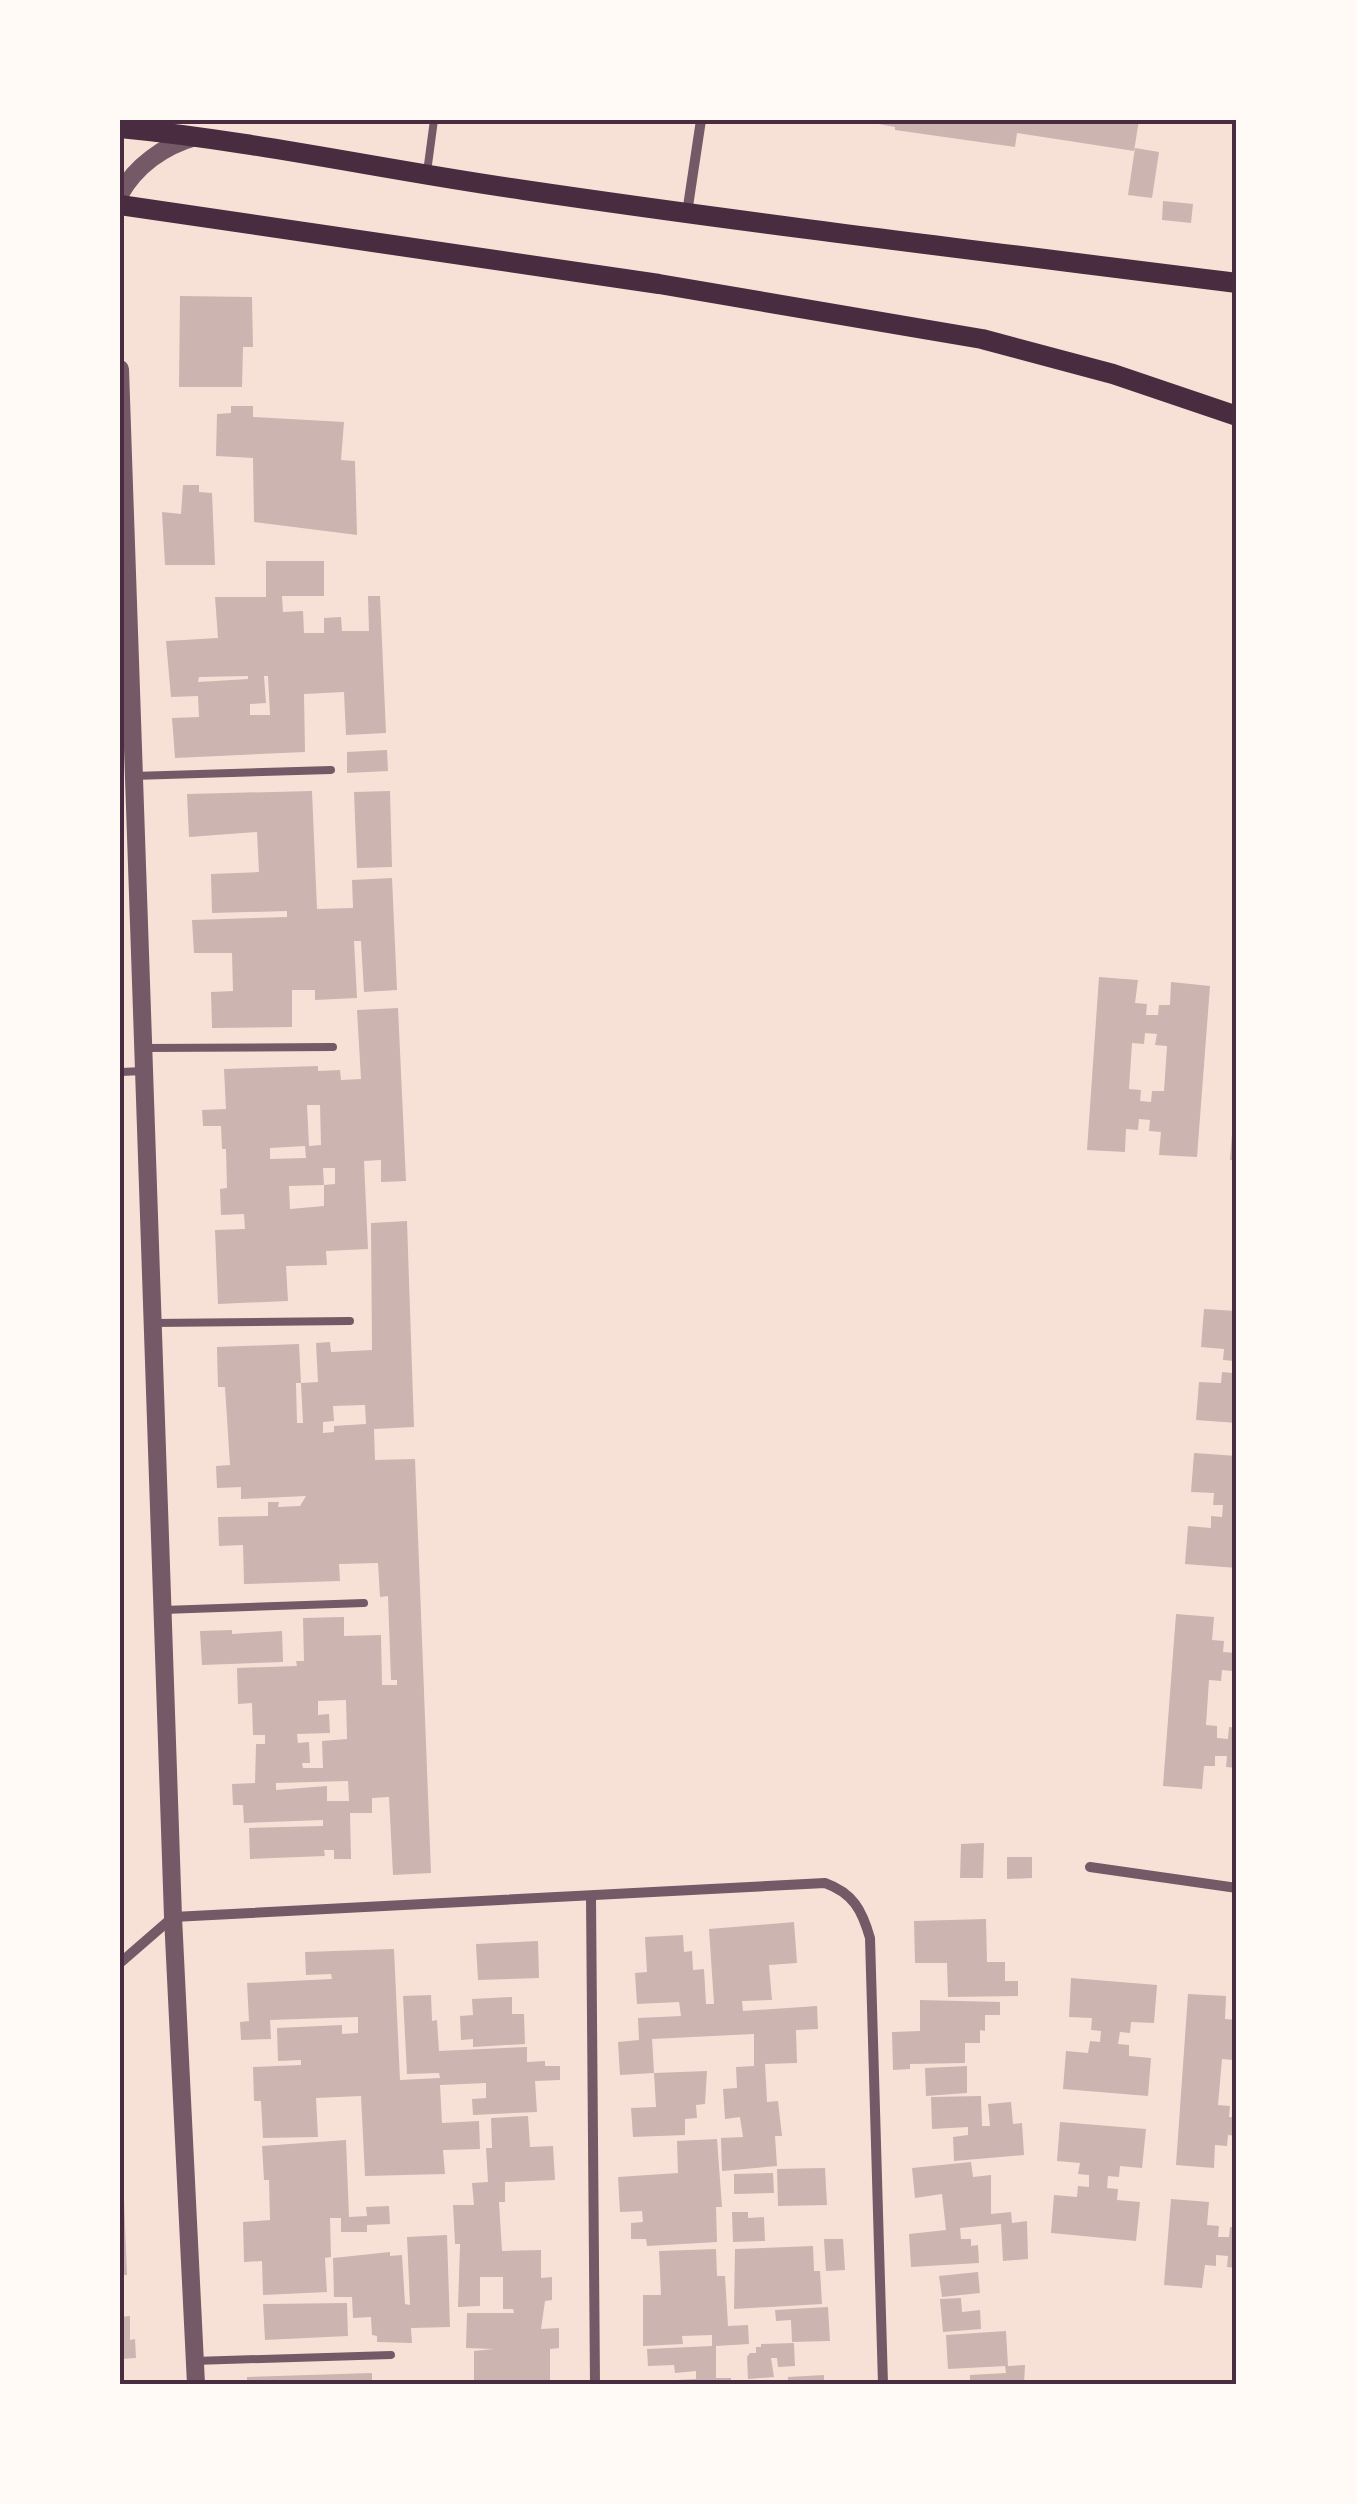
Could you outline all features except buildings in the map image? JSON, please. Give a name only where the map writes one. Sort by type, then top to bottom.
[{"type":"main road","points":[[120,128],[200,136],[427,176],[687,214],[1237,283]]},
{"type":"main road","points":[[120,204],[640,281],[982,339],[1113,374],[1237,416]]},
{"type":"street","points":[[687,214],[700,120]]},
{"type":"street","points":[[120,194],[132,173],[161,152],[200,136]]},
{"type":"street","points":[[120,369],[173,1918],[196,2384]]},
{"type":"street","points":[[1090,1867],[1237,1888]]},
{"type":"street","points":[[120,1963],[173,1918],[825,1883],[842,1889],[855,1901],[870,1938],[883,2384]]},
{"type":"street","points":[[591,1896],[595,2384]]},
{"type":"lane","points":[[427,176],[434,120]]},
{"type":"lane","points":[[134,776],[332,770]]},
{"type":"lane","points":[[143,1048],[333,1047]]},
{"type":"lane","points":[[120,1072],[144,1072]]},
{"type":"lane","points":[[153,1324],[350,1320]]},
{"type":"lane","points":[[163,1610],[364,1603]]},
{"type":"lane","points":[[194,2361],[391,2354]]}]
